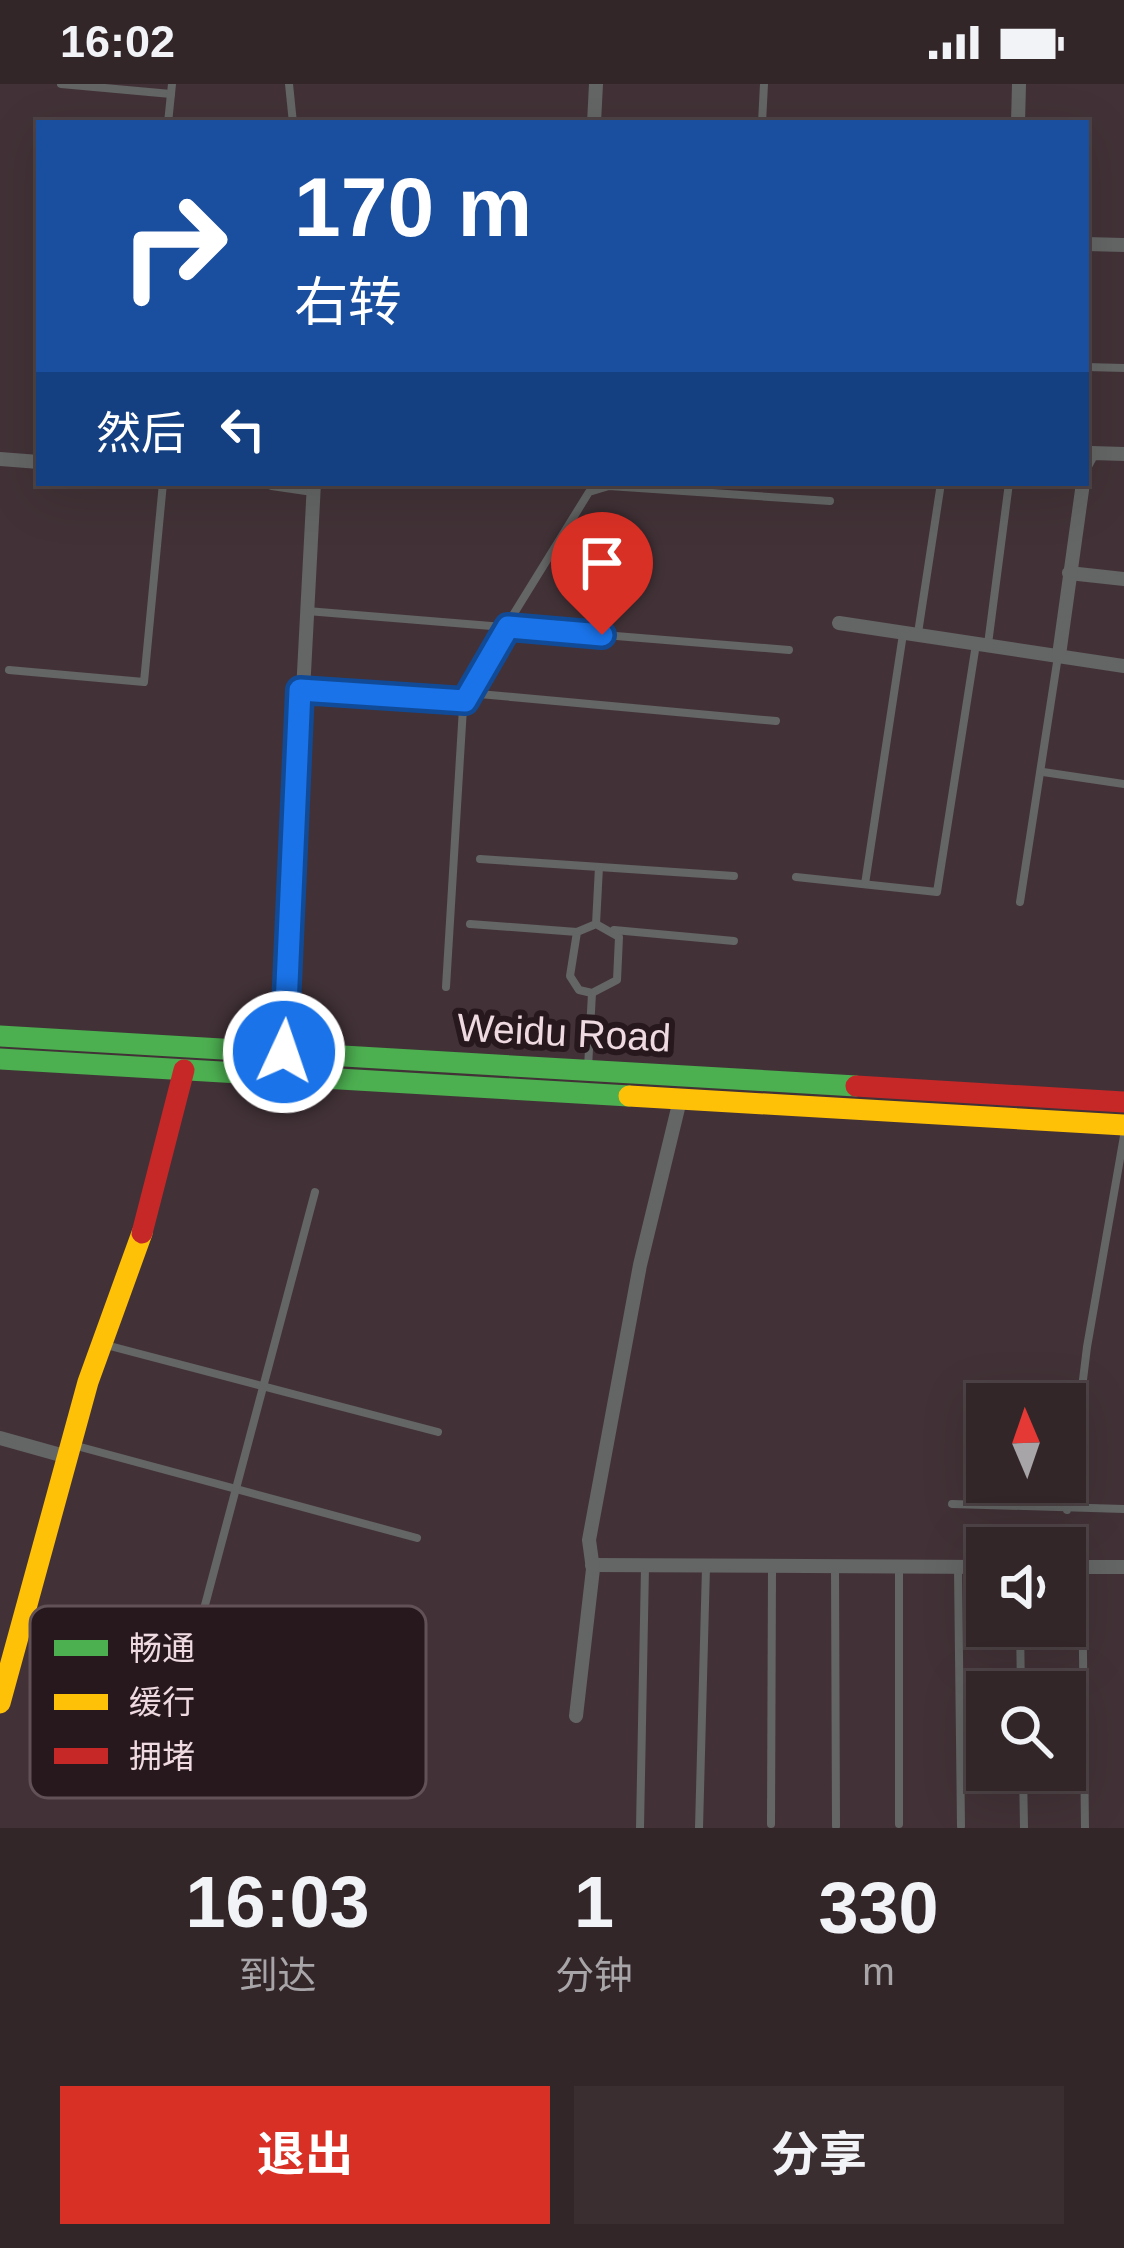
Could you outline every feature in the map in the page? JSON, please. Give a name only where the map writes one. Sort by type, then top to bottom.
[{"type":"main road","name":"Weidu Road","points":[[0,1036],[1124,1102]]},
{"type":"main road","name":"Weidu Road","points":[[0,1059],[1124,1125]]},
{"type":"main road","points":[[0,1703],[70,1450],[152,1204],[184,1070]]},
{"type":"street","points":[[594,120],[596,84]]},
{"type":"street","points":[[1018,120],[1019,84]]},
{"type":"street","points":[[1089,244],[1124,245]]},
{"type":"street","points":[[1089,458],[1092,452],[1124,454]]},
{"type":"street","points":[[0,459],[36,461]]},
{"type":"street","points":[[284,1052],[314,486]]},
{"type":"street","points":[[1059,655],[1083,486]]},
{"type":"street","points":[[1069,573],[1124,579]]},
{"type":"street","points":[[839,623],[1124,666]]},
{"type":"street","points":[[576,1716],[592,1564],[589,1540],[627,1334],[680,1100]]},
{"type":"street","points":[[0,1438],[70,1450]]},
{"type":"street","points":[[592,1564],[966,1567]]},
{"type":"street","points":[[1086,1567],[1124,1567]]},
{"type":"lane","points":[[61,84],[171,89],[168,120]]},
{"type":"lane","points":[[289,84],[293,120]]},
{"type":"lane","points":[[762,120],[764,84]]},
{"type":"lane","points":[[1089,367],[1124,368]]},
{"type":"lane","points":[[9,670],[144,682],[163,486]]},
{"type":"lane","points":[[446,987],[466,697],[589,492],[622,486]]},
{"type":"lane","points":[[640,486],[830,501]]},
{"type":"lane","points":[[865,884],[940,486]]},
{"type":"lane","points":[[796,877],[938,892],[1008,486]]},
{"type":"lane","points":[[305,611],[789,650]]},
{"type":"lane","points":[[1021,902],[1059,655]]},
{"type":"lane","points":[[300,690],[466,697],[776,721]]},
{"type":"lane","points":[[1043,772],[1124,784]]},
{"type":"lane","points":[[480,859],[734,876]]},
{"type":"lane","points":[[596,923],[599,867]]},
{"type":"lane","points":[[470,924],[577,932],[596,923],[613,930],[734,941]]},
{"type":"lane","points":[[577,932],[570,976],[579,990],[592,993],[617,980],[619,937],[613,930]]},
{"type":"lane","points":[[588,1069],[592,993]]},
{"type":"lane","points":[[1067,1510],[1087,1347],[1124,1136]]},
{"type":"lane","points":[[205,1606],[315,1192]]},
{"type":"lane","points":[[104,1344],[438,1432]]},
{"type":"lane","points":[[70,1450],[418,1538]]},
{"type":"lane","points":[[952,1504],[1124,1509]]},
{"type":"lane","points":[[640,1828],[645,1565]]},
{"type":"lane","points":[[699,1828],[706,1566]]},
{"type":"lane","points":[[771,1824],[772,1567]]},
{"type":"lane","points":[[958,1567],[961,1826]]},
{"type":"lane","points":[[835,1568],[836,1826]]},
{"type":"lane","points":[[898,1824],[899,1568]]},
{"type":"lane","points":[[1083,1647],[1085,1828]]},
{"type":"lane","points":[[1023,1791],[1024,1828]]},
{"type":"traffic: fast","points":[[0,1036],[856,1086]]},
{"type":"traffic: fast","points":[[0,1059],[629,1096]]},
{"type":"traffic: slow","points":[[629,1096],[1124,1125]]},
{"type":"traffic: slow","points":[[0,1703],[88,1382],[142,1233]]},
{"type":"traffic: jam","points":[[142,1233],[184,1070]]},
{"type":"traffic: jam","points":[[856,1086],[1124,1102]]},
{"type":"route","points":[[284,1052],[300,690],[465,701],[508,627],[602,635]]}]
